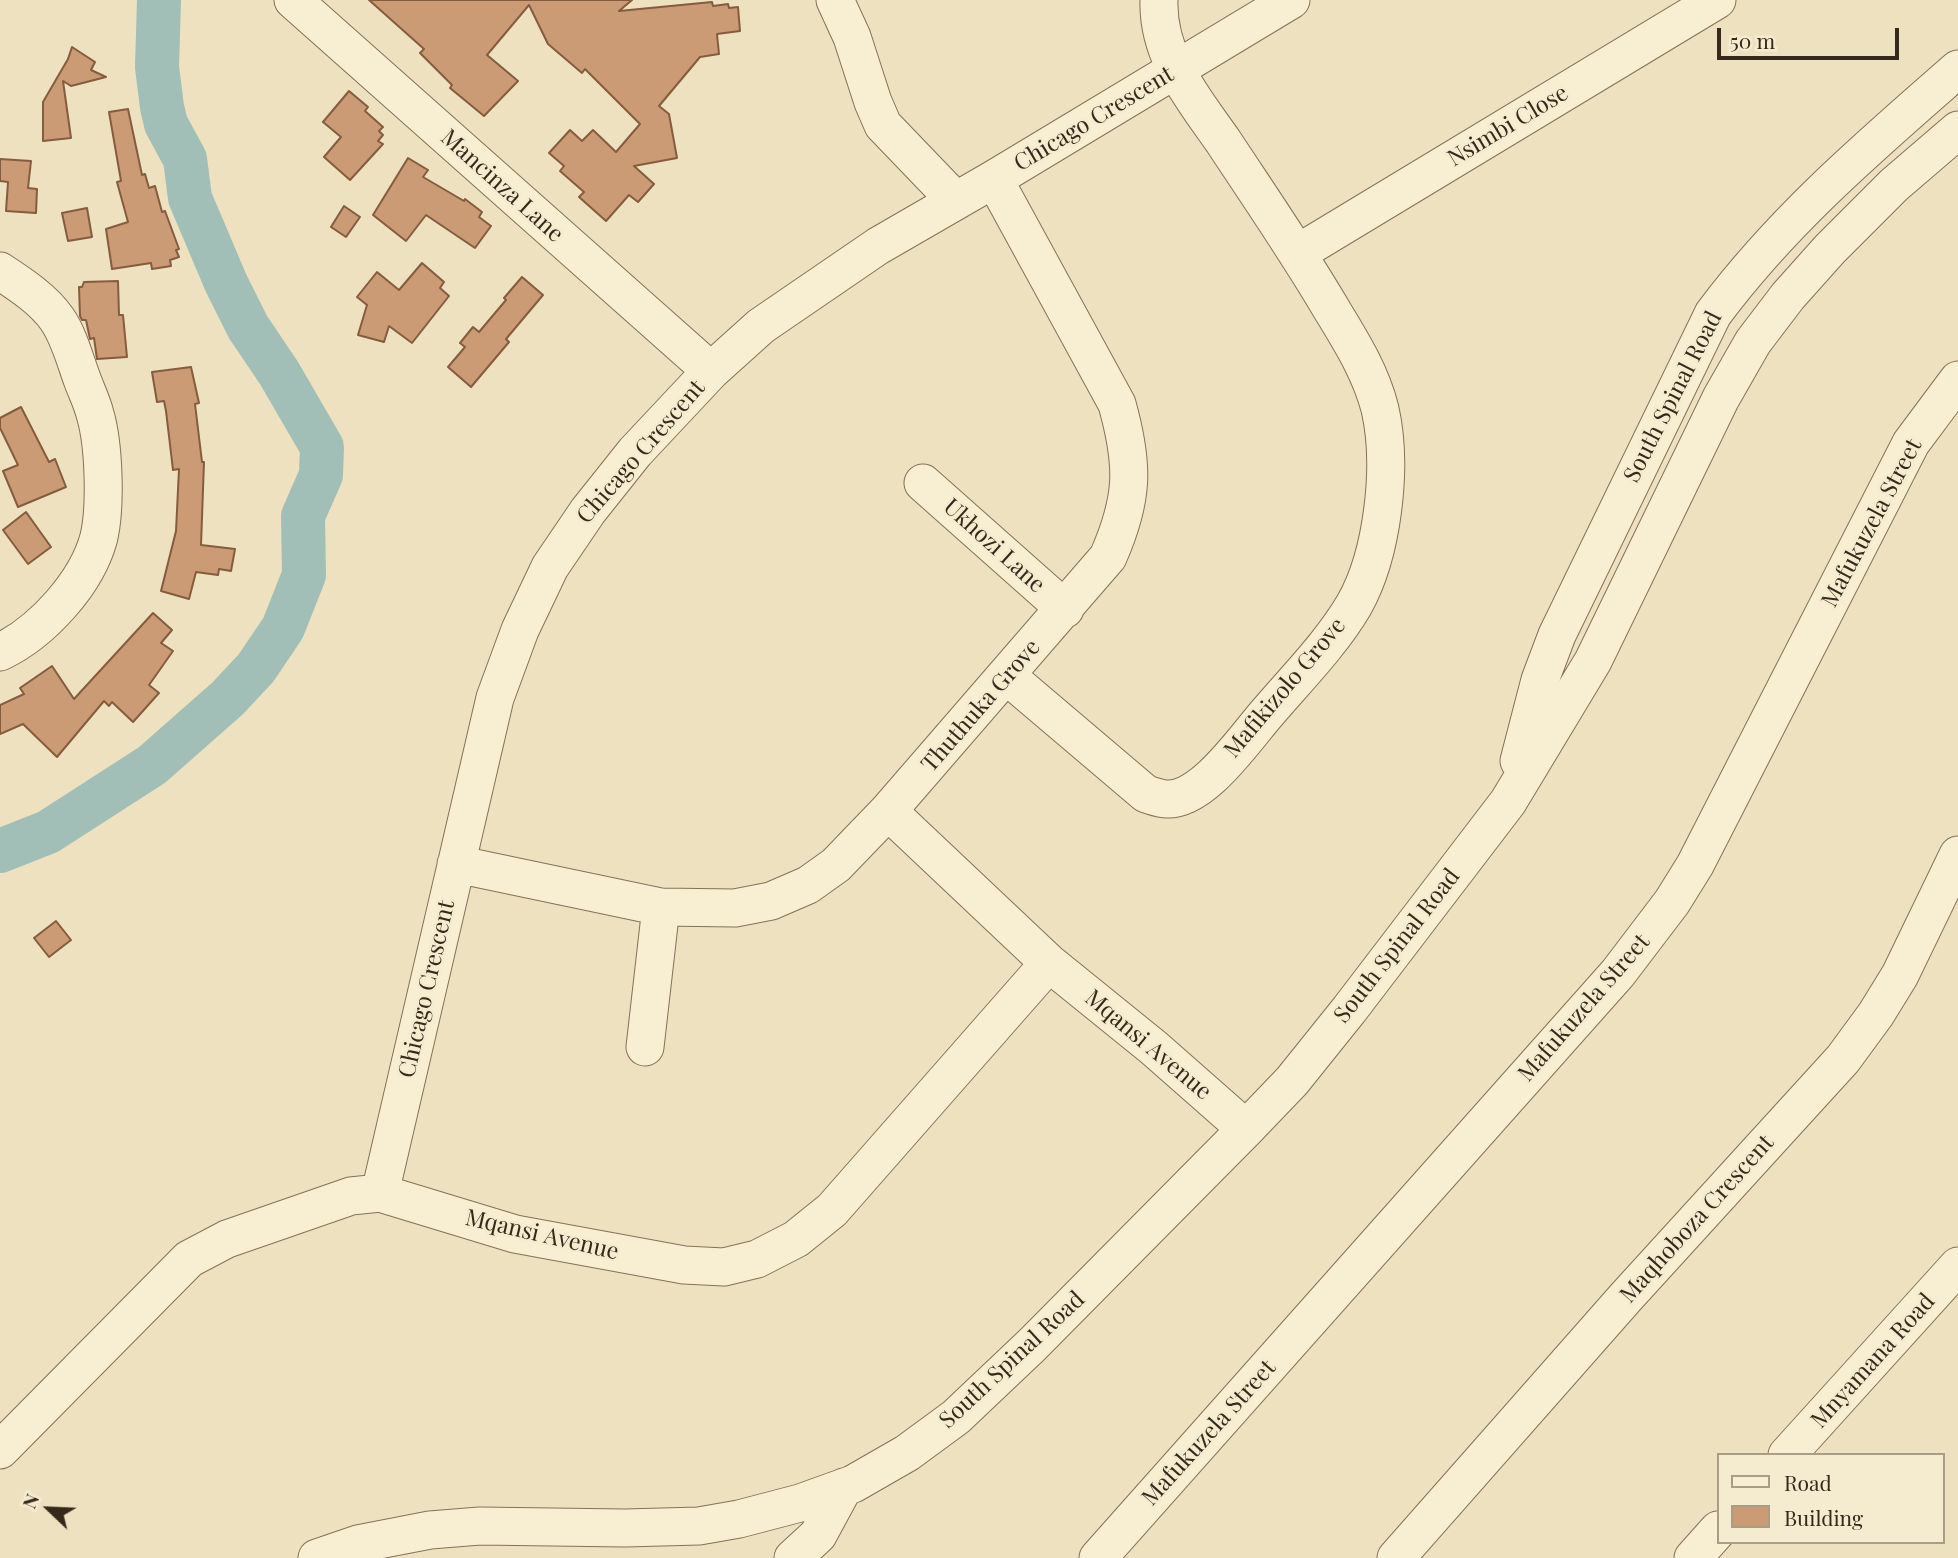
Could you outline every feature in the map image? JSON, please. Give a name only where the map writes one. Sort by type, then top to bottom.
[{"type":"street","points":[[835,0],[852,37],[883,125],[956,201]]},
{"type":"street","name":"Mafikizolo Grove","points":[[1007,676],[1146,794],[1167,799],[1186,796],[1212,777],[1316,656],[1354,605],[1374,560],[1382,513],[1385,456],[1380,409],[1360,358],[1298,253],[1175,70],[1161,34],[1159,0]]},
{"type":"street","name":"Chicago Crescent","points":[[380,1193],[495,698],[520,630],[550,567],[588,511],[635,452],[711,371],[761,326],[878,246],[1292,0]]},
{"type":"street","name":"Nsimbi Close","points":[[1298,253],[1717,0]]},
{"type":"street","name":"Mancinza Lane","points":[[298,1],[711,371]]},
{"type":"street","name":"South Spinal Road","points":[[1508,802],[1540,680],[1557,635],[1713,314],[1744,272],[1789,222],[1840,172],[1958,69]]},
{"type":"street","name":"South Spinal Road","points":[[317,1558],[358,1544],[430,1530],[479,1542],[625,1528],[699,1526],[738,1520],[800,1503],[844,1487],[907,1453],[956,1417],[1032,1345],[1246,1129],[1292,1081],[1349,1010],[1508,802],[1593,661],[1721,398],[1753,342],[1788,296],[1830,249],[1894,186],[1958,130]]},
{"type":"street","name":"Thuthuka Grove","points":[[456,864],[661,907],[736,908],[771,901],[808,885],[836,865],[888,811],[1108,556],[1123,524],[1129,485],[1128,444],[1117,404],[994,179]]},
{"type":"street","points":[[0,271],[20,285],[58,320],[71,349],[96,416],[102,467],[102,501],[99,537],[64,602],[16,644],[0,652]]},
{"type":"street","name":"Mafukuzela Street","points":[[1098,1558],[1618,973],[1672,902],[1695,865],[1911,443],[1958,380]]},
{"type":"street","name":"Ukhozi Lane","points":[[923,483],[1065,609]]},
{"type":"street","name":"Mqansi Avenue","points":[[888,811],[1049,963],[1154,1048],[1246,1129]]},
{"type":"street","name":"Maqhoboza Crescent","points":[[1396,1558],[1626,1297],[1843,1059],[1877,1014],[1900,975],[1958,855]]},
{"type":"street","points":[[645,1047],[661,907]]},
{"type":"street","name":"Mqansi Avenue","points":[[0,1450],[190,1259],[227,1239],[352,1196],[380,1193],[515,1234],[684,1265],[724,1267],[757,1259],[796,1239],[832,1210],[1049,963]]},
{"type":"street","name":"Mnyamana Road","points":[[1789,1453],[1953,1284]]},
{"type":"street","points":[[793,1558],[818,1535],[844,1487]]},
{"type":"street","points":[[1693,1558],[1716,1532]]},
{"type":"building","points":[[369,0],[632,0],[619,11],[712,2],[713,6],[728,4],[729,8],[738,7],[740,31],[717,34],[719,54],[700,57],[659,106],[669,114],[677,158],[634,166],[654,184],[638,202],[629,195],[606,221],[579,197],[584,192],[560,171],[564,166],[549,153],[570,130],[582,141],[593,130],[616,152],[640,124],[585,69],[582,73],[548,44],[529,5],[487,55],[518,81],[484,116],[450,88],[452,85],[420,53],[424,49]]},
{"type":"building","points":[[72,47],[95,62],[91,70],[106,77],[71,86],[63,81],[71,138],[43,141],[43,102]]},
{"type":"building","points":[[349,91],[368,107],[365,111],[383,127],[379,131],[383,135],[378,141],[383,144],[350,180],[324,157],[341,137],[323,122]]},
{"type":"building","points":[[128,109],[142,175],[145,174],[149,188],[155,186],[162,212],[165,211],[179,249],[176,250],[179,257],[170,260],[171,266],[152,269],[151,263],[112,269],[106,229],[128,222],[117,182],[121,181],[109,112]]},
{"type":"building","points":[[408,158],[428,170],[423,177],[464,201],[465,199],[482,212],[479,217],[491,226],[475,248],[426,215],[406,241],[373,215]]},
{"type":"building","points":[[0,159],[31,161],[28,188],[37,189],[36,213],[6,211],[8,182],[0,181]]},
{"type":"building","points":[[344,206],[360,217],[346,237],[331,227]]},
{"type":"building","points":[[87,208],[92,237],[68,241],[62,213]]},
{"type":"building","points":[[422,263],[444,282],[440,288],[449,296],[412,343],[389,326],[384,342],[358,335],[367,305],[357,297],[377,272],[399,290]]},
{"type":"building","points":[[522,277],[543,295],[506,339],[509,342],[471,387],[448,367],[465,347],[460,343],[473,327],[479,332]]},
{"type":"building","points":[[118,281],[119,315],[123,315],[127,357],[97,359],[94,338],[90,339],[86,320],[82,320],[80,316],[79,287],[82,287],[84,282]]},
{"type":"building","points":[[191,367],[199,403],[195,404],[204,462],[201,545],[235,549],[231,571],[219,569],[218,575],[196,572],[189,599],[161,591],[176,531],[179,469],[173,470],[164,401],[157,402],[152,372]]},
{"type":"building","points":[[21,407],[49,462],[55,459],[66,487],[18,507],[3,471],[18,465],[0,428],[0,418]]},
{"type":"building","points":[[26,512],[51,547],[28,564],[3,530]]},
{"type":"building","points":[[153,613],[172,630],[161,643],[173,651],[149,685],[159,693],[133,722],[112,702],[109,706],[104,701],[57,757],[23,724],[0,734],[0,705],[24,694],[20,688],[52,666],[74,699]]},
{"type":"building","points":[[56,921],[71,940],[49,957],[34,938]]},
{"type":"waterway","points":[[0,851],[48,832],[152,765],[228,698],[256,668],[283,628],[304,575],[303,516],[321,475],[322,447],[279,373],[248,327],[190,198],[185,159],[166,124],[162,107],[157,67],[159,0]]}]
